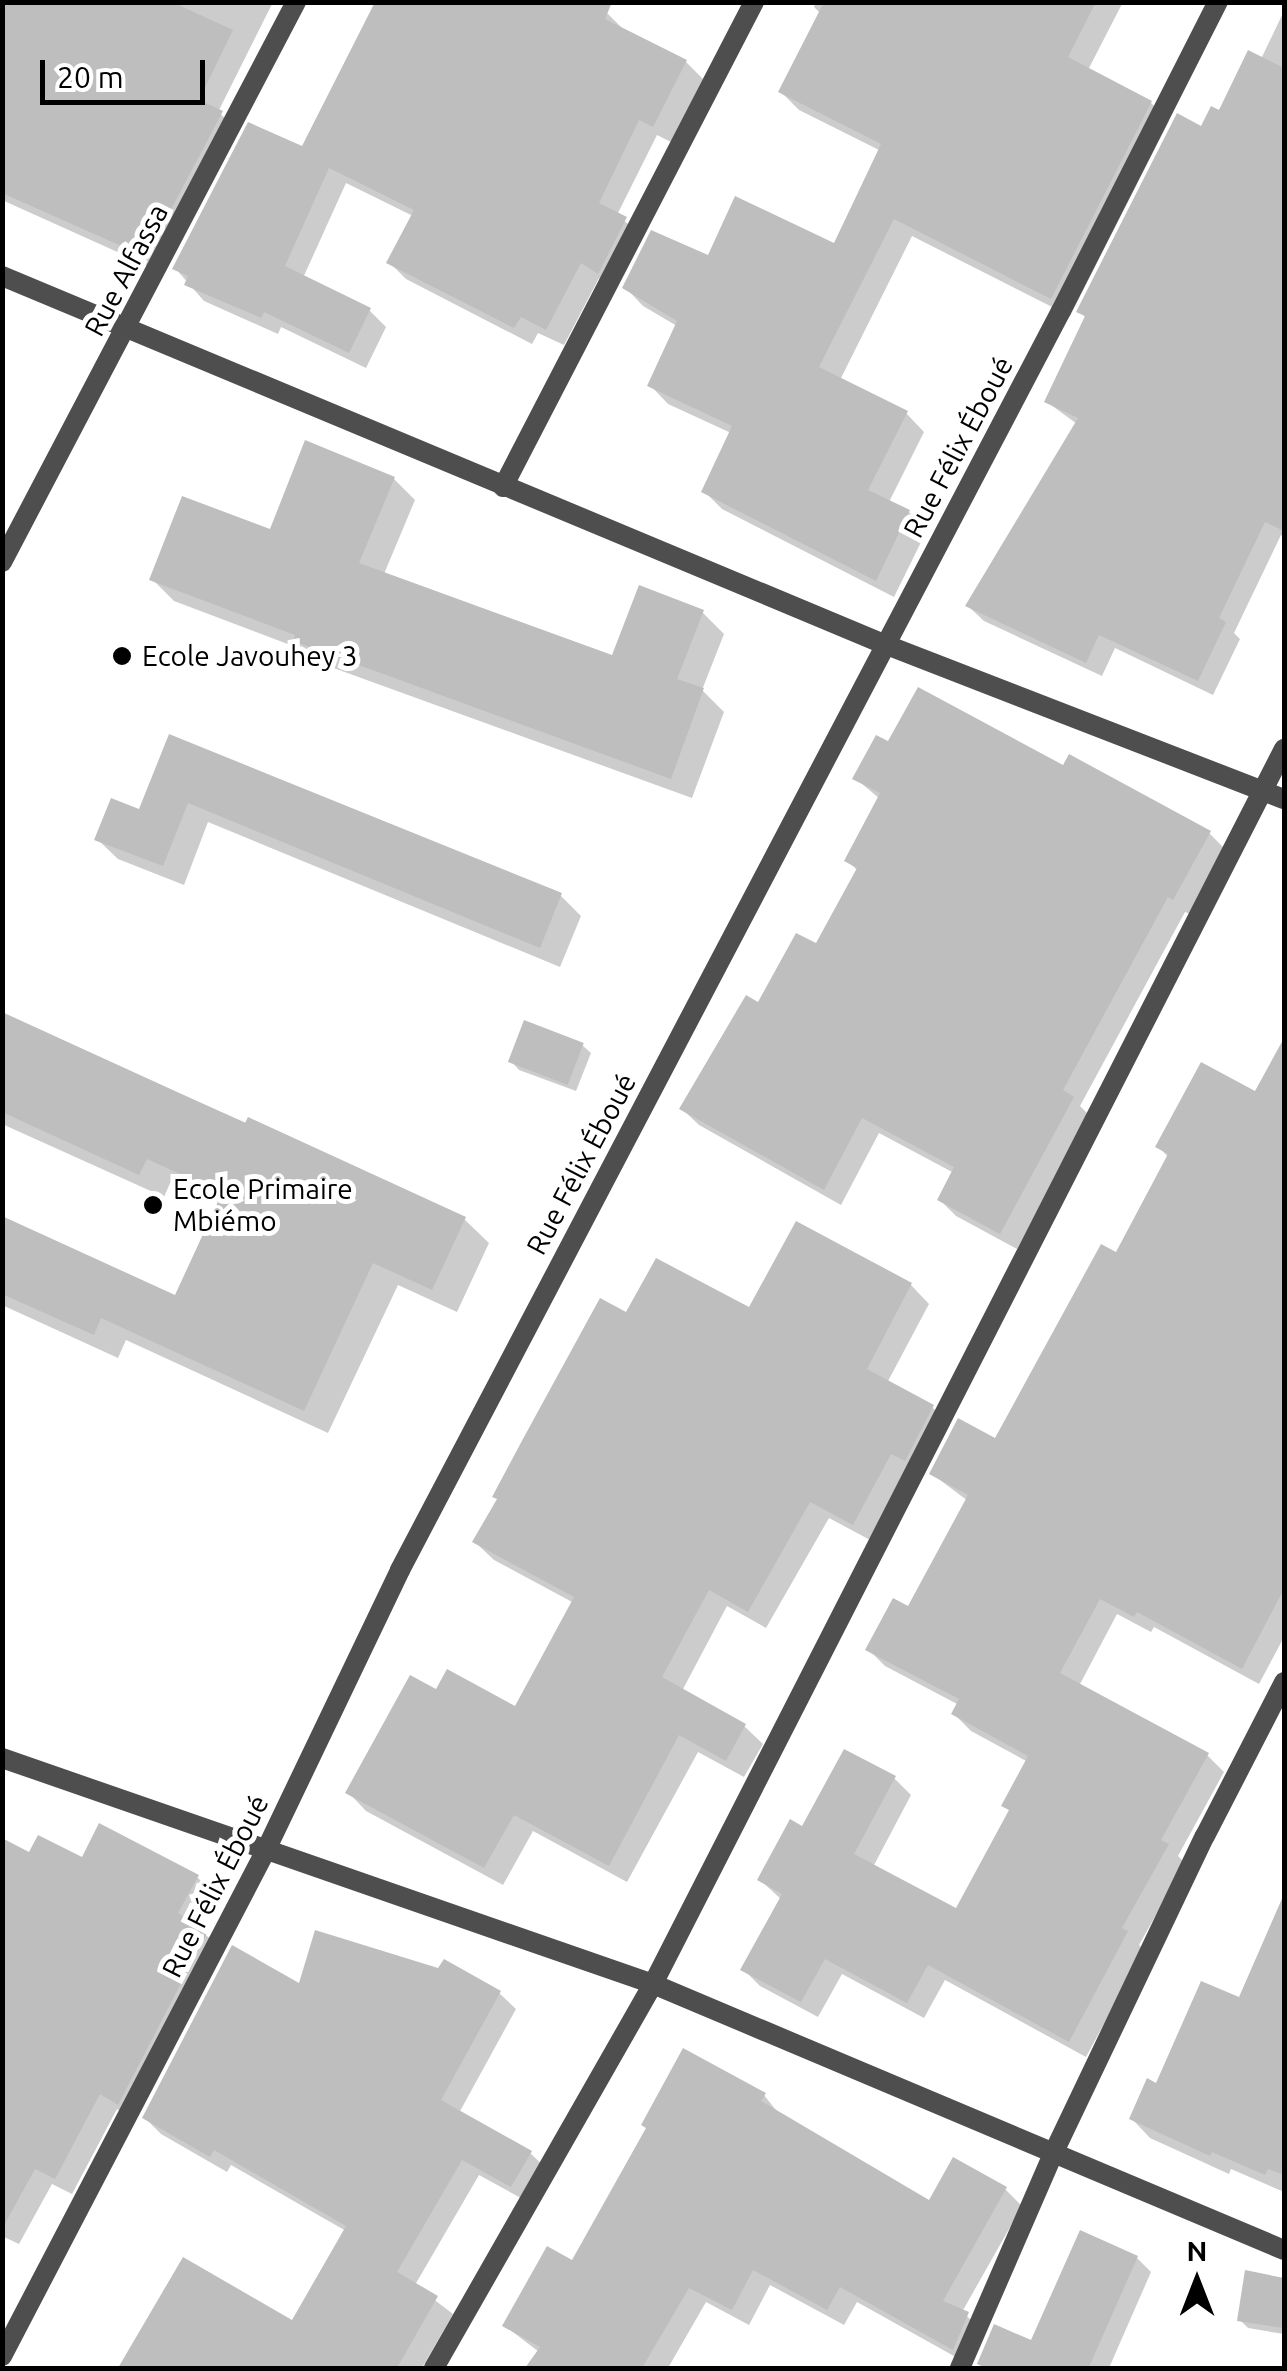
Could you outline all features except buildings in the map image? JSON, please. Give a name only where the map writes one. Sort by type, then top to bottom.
[{"type":"street","name":"Rue Alfassa","points":[[2,562],[296,2]]},
{"type":"street","points":[[503,487],[754,2]]},
{"type":"street","name":"Rue Félix Éboué","points":[[2,2356],[264,1852],[400,1570],[1062,311],[1218,2]]},
{"type":"street","points":[[2,276],[884,644],[1284,798]]},
{"type":"street","points":[[434,2368],[654,1984],[1284,749]]},
{"type":"street","points":[[960,2368],[1053,2154],[1205,1836],[1284,1682]]},
{"type":"street","points":[[2,1758],[264,1852],[654,1984],[1284,2250]]},
{"type":"place","name":"Ecole Javouhey 3","points":[[122,656]]},
{"type":"place","name":"Ecole Primaire Mbiémo","points":[[153,1205]]}]
